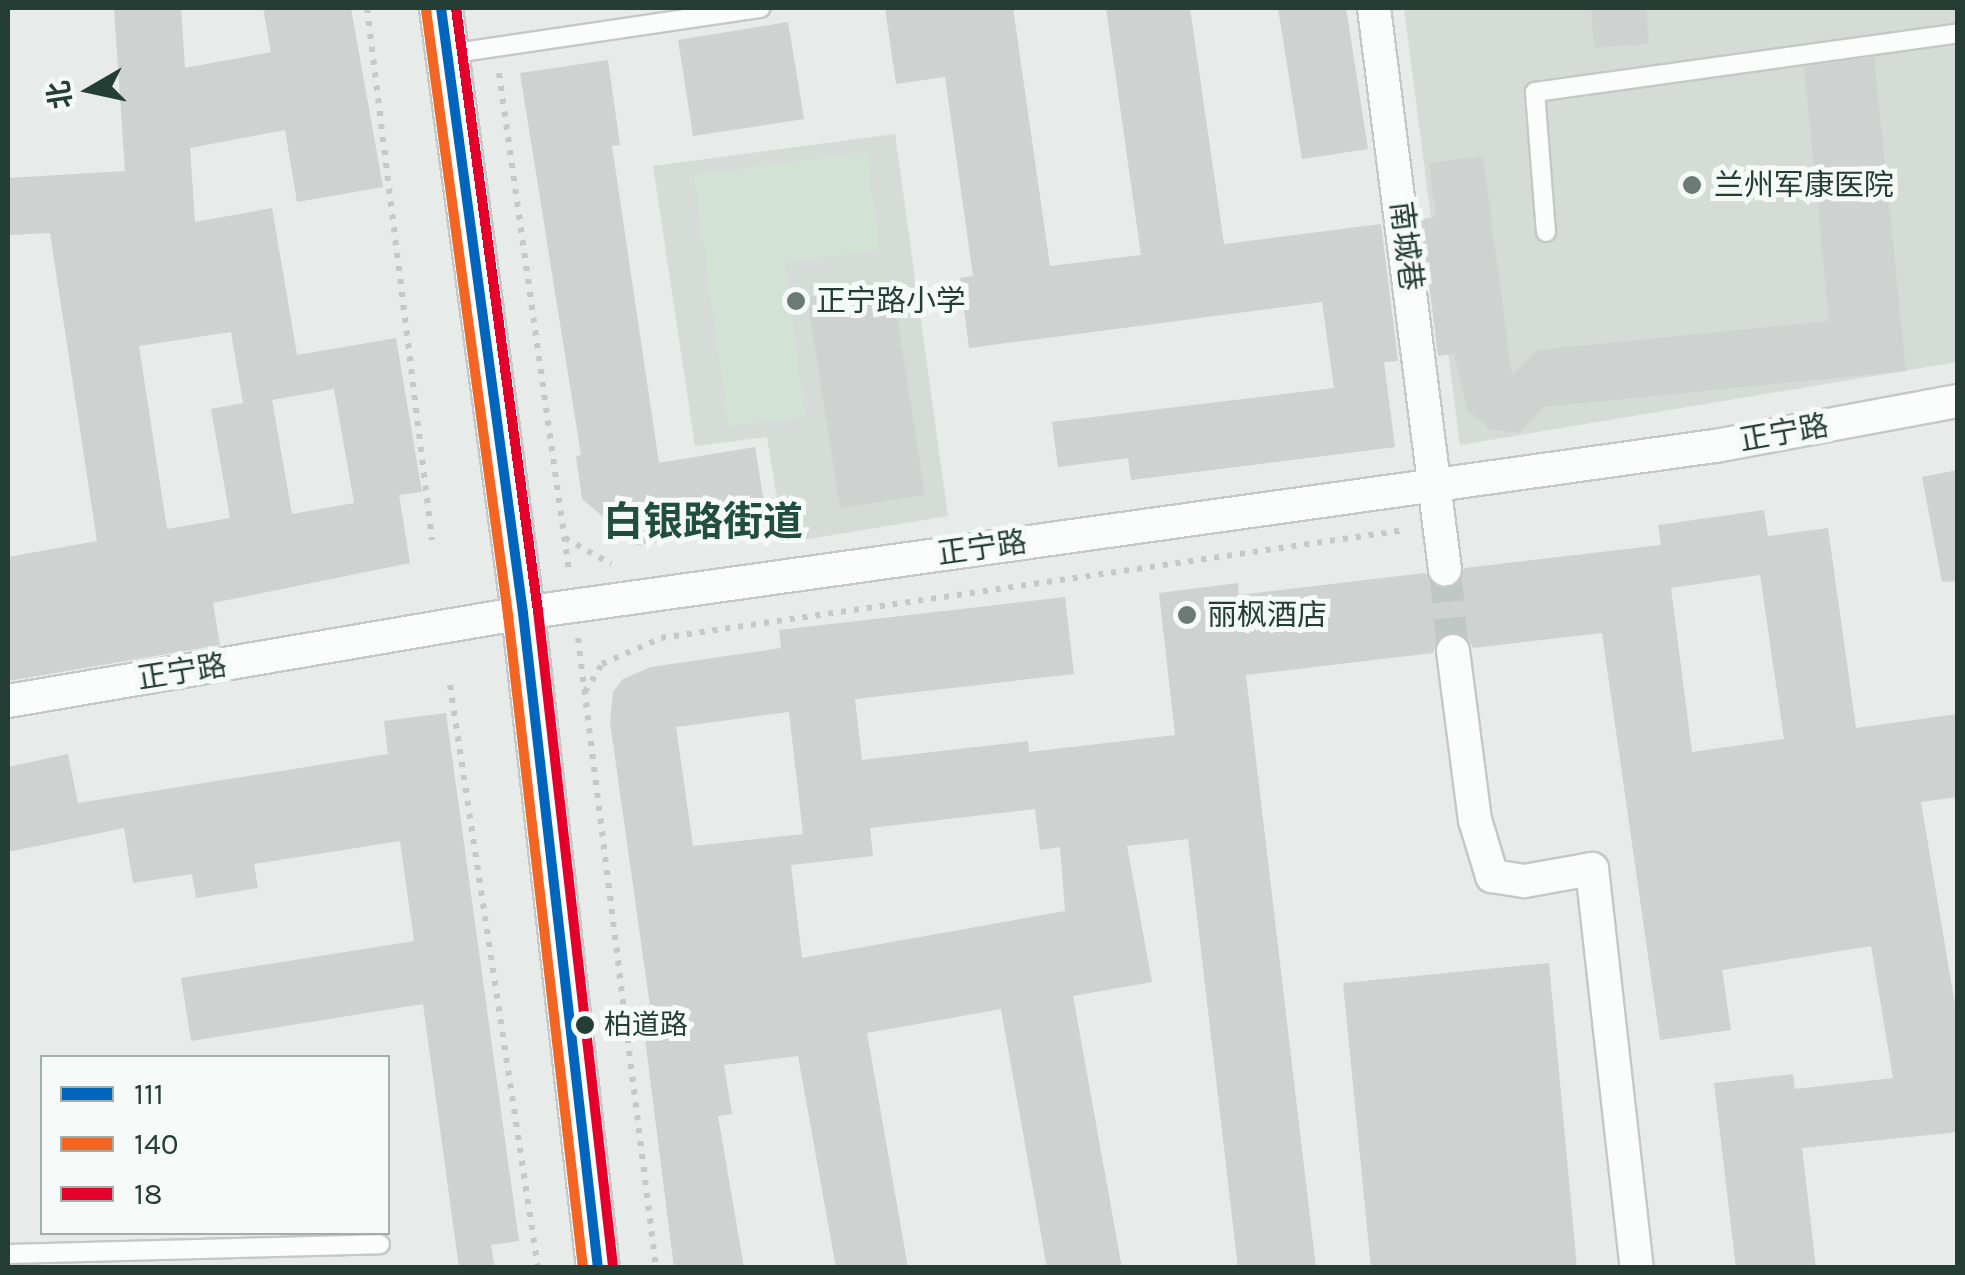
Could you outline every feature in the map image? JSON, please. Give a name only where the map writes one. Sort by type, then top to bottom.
[{"type":"street","points":[[441,8],[523,613],[598,1268]]},
{"type":"street","name":"南城巷","points":[[1374,8],[1446,570]]},
{"type":"street","name":"正宁路","points":[[8,701],[523,613],[1715,446],[1958,402]]},
{"type":"street","points":[[1453,650],[1475,820],[1492,876],[1525,881],[1592,869],[1638,1268]]},
{"type":"lane","points":[[448,54],[761,8]]},
{"type":"lane","points":[[1546,232],[1535,92],[1958,33]]},
{"type":"lane","points":[[8,1254],[380,1244]]},
{"type":"path","points":[[366,8],[432,540]]},
{"type":"path","points":[[495,46],[574,606],[656,1268]]},
{"type":"path","points":[[450,685],[538,1268]]},
{"type":"shaded area","name":"兰州军康医院","points":[[1404,8],[1957,8],[1957,362],[1460,445]]},
{"type":"shaded area","name":"正宁路小学","points":[[895,134],[948,516],[784,543],[767,437],[695,446],[653,166]]},
{"type":"green space","points":[[866,152],[880,249],[784,263],[805,416],[729,426],[694,176]]},
{"type":"building","points":[[114,8],[181,8],[185,68],[271,52],[263,8],[351,8],[383,187],[297,202],[285,130],[190,148],[195,222],[272,208],[297,355],[396,338],[422,492],[399,495],[410,563],[213,603],[220,645],[8,681],[8,557],[97,541],[50,233],[8,235],[8,178],[125,171]],"holes":[[[231,332],[243,403],[211,409],[230,518],[167,529],[139,346]],[[334,389],[354,503],[292,514],[272,400]]]},
{"type":"building","points":[[885,8],[1013,8],[1050,266],[1141,255],[1106,8],[1190,8],[1224,244],[1381,224],[1398,361],[1384,362],[1395,447],[1131,480],[1128,458],[1058,467],[1052,422],[1334,388],[1322,302],[969,348],[960,278],[973,276],[945,77],[896,84]]},
{"type":"building","points":[[1278,8],[1346,8],[1368,149],[1302,159]]},
{"type":"building","points":[[1591,8],[1646,8],[1649,44],[1594,48]]},
{"type":"building","points":[[788,22],[804,119],[693,136],[678,40]]},
{"type":"building","points":[[1874,57],[1906,371],[1543,407],[1519,433],[1490,429],[1467,410],[1454,354],[1438,356],[1421,219],[1436,217],[1429,163],[1483,156],[1512,375],[1537,350],[1829,321],[1804,67]]},
{"type":"building","points":[[608,60],[620,145],[612,146],[659,463],[755,447],[768,527],[637,545],[582,499],[576,456],[581,455],[520,73]]},
{"type":"building","points":[[892,284],[925,495],[840,508],[807,298]]},
{"type":"building","points":[[1958,470],[1958,581],[1942,582],[1922,477]]},
{"type":"building","points":[[1764,510],[1768,536],[1828,528],[1856,728],[1958,714],[1958,797],[1921,802],[1958,1023],[1958,1132],[1802,1148],[1816,1268],[1736,1268],[1714,1083],[1793,1074],[1795,1089],[1893,1078],[1871,946],[1722,970],[1731,1030],[1660,1040],[1602,633],[1473,648],[1468,638],[1451,631],[1440,636],[1433,653],[1246,675],[1316,1268],[1238,1268],[1188,839],[1127,846],[1152,982],[1073,996],[1122,1268],[1047,1268],[1001,1009],[867,1033],[908,1268],[836,1268],[798,1056],[724,1065],[732,1114],[718,1116],[744,1268],[674,1268],[641,1007],[650,1006],[610,722],[613,692],[623,679],[651,667],[781,648],[779,630],[1065,597],[1074,674],[855,699],[862,760],[1028,741],[1029,752],[1175,735],[1159,593],[1238,583],[1239,595],[1425,573],[1436,588],[1448,590],[1465,568],[1661,545],[1658,525]],"holes":[[[1760,575],[1784,739],[1692,752],[1671,588]],[[789,712],[803,834],[693,846],[676,727]],[[1035,809],[1040,850],[1060,847],[1065,911],[802,958],[791,865],[873,856],[870,828]]]},
{"type":"building","points":[[446,713],[519,1241],[491,1245],[495,1268],[459,1268],[423,1004],[191,1041],[181,978],[414,941],[400,841],[254,864],[258,888],[196,898],[192,874],[133,883],[124,828],[8,852],[8,767],[68,754],[78,803],[388,754],[384,721]]},
{"type":"building","points":[[1549,963],[1577,1268],[1371,1268],[1343,983]]},
{"type":"tunnel","points":[[1445,570],[1453,651]]},
{"type":"transit line","name":"111","points":[[441,8],[523,613],[598,1268]]},
{"type":"transit line","name":"18","points":[[456,8],[538,611],[613,1266]]},
{"type":"transit line","name":"140","points":[[426,10],[508,615],[583,1268]]},
{"type":"place","name":"兰州军康医院","points":[[1692,185]]},
{"type":"place","name":"正宁路小学","points":[[796,301]]},
{"type":"place","name":"丽枫酒店","points":[[1187,615]]},
{"type":"place","name":"柏道路","points":[[585,1025]]},
{"type":"district","name":"白银路街道","points":[[703,522]]}]
